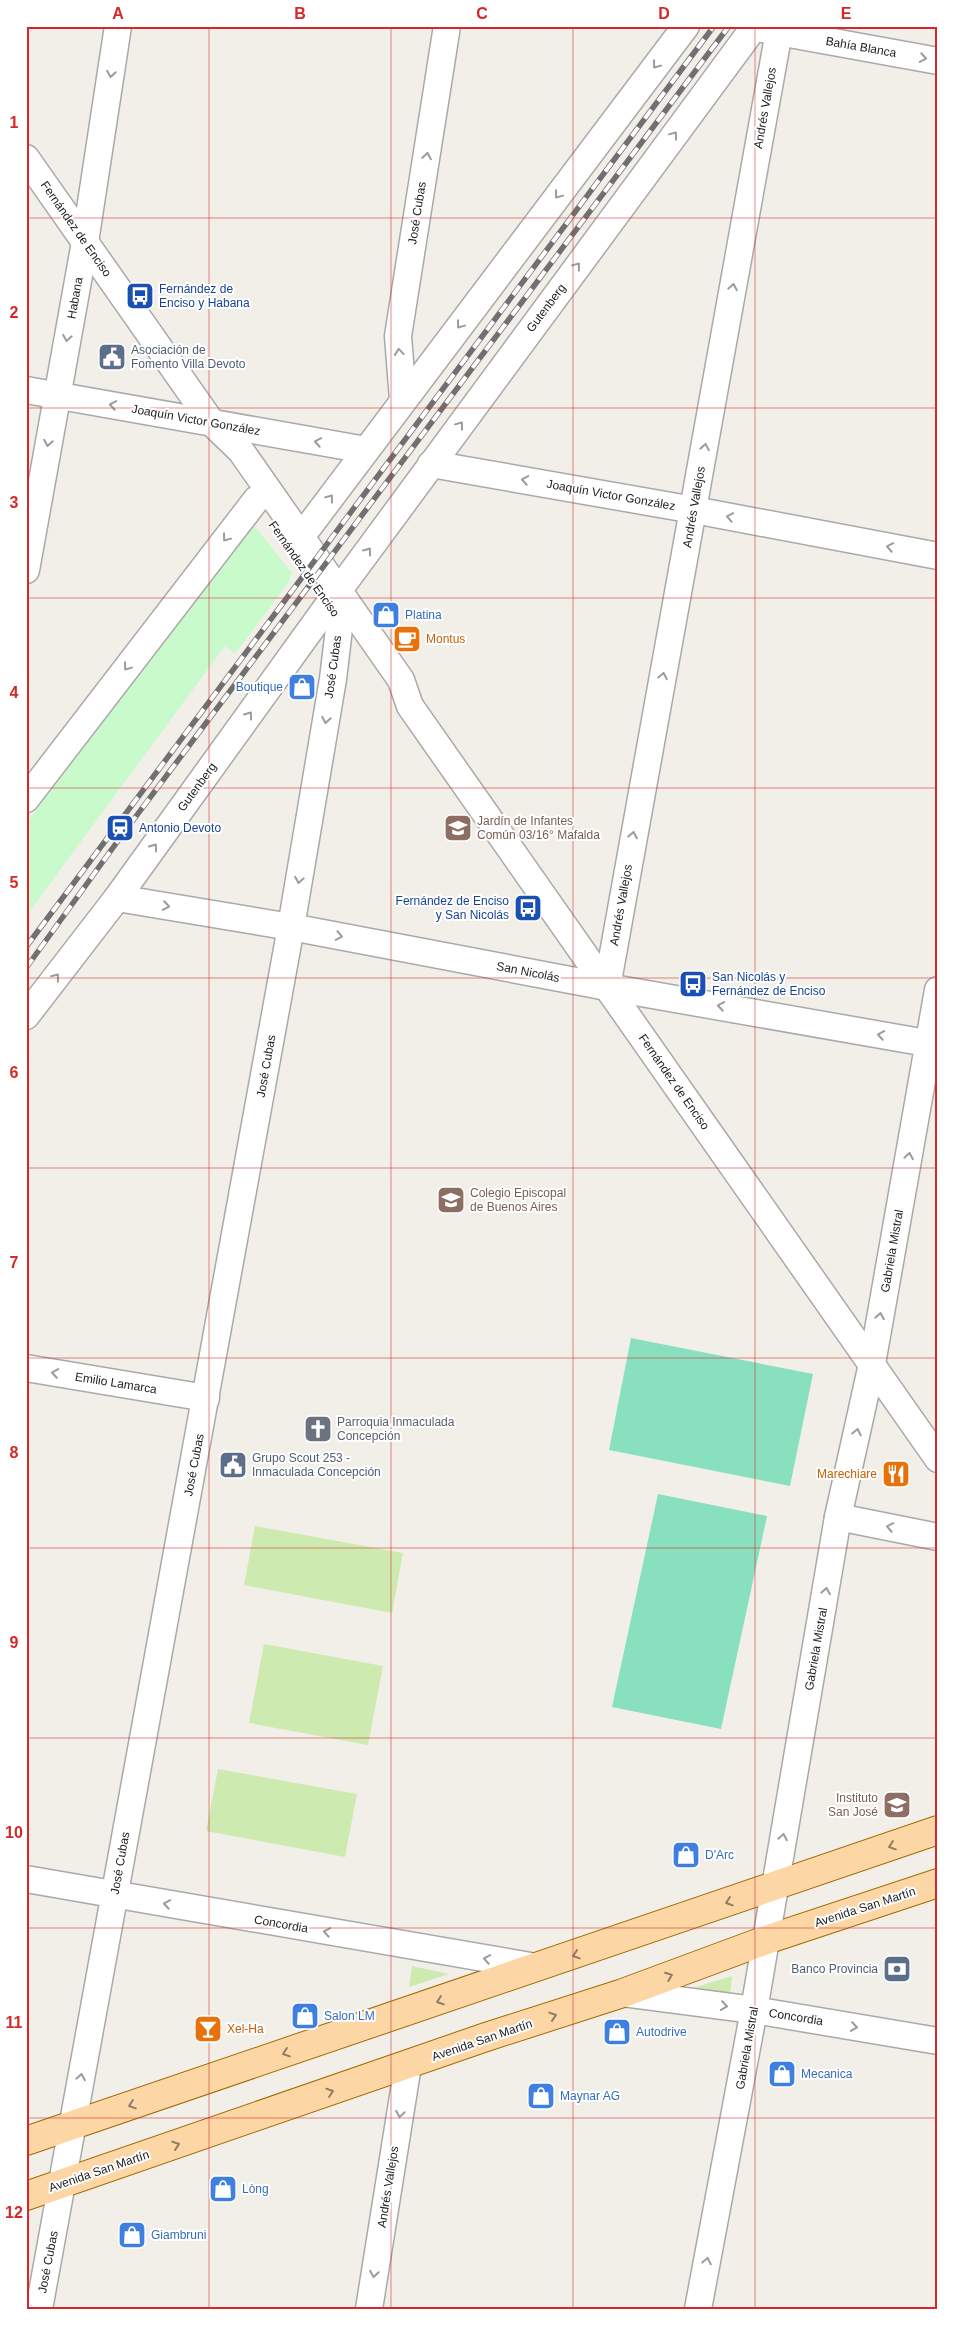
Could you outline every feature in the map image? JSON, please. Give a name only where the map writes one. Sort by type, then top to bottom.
[{"type":"main road","points":[[26,2141],[938,1830]]},
{"type":"main road","name":"Avenida San Martín","points":[[26,2196],[623,1993],[766,1940],[938,1883]]},
{"type":"street","name":"Habana","points":[[26,570],[85,242],[118,26]]},
{"type":"street","name":"José Cubas","points":[[403,400],[398,336],[448,26]]},
{"type":"street","points":[[301,537],[686,26]]},
{"type":"street","name":"Bahía Blanca","points":[[767,28],[938,61]]},
{"type":"street","name":"Gutenberg","points":[[26,1016],[118,898],[336,605],[431,464],[767,28]]},
{"type":"street","name":"Andrés Vallejos","points":[[607,987],[694,510],[767,28]]},
{"type":"street","name":"Fernández de Enciso","points":[[26,158],[212,422],[241,451],[301,537],[336,605],[388,689],[410,706],[938,1458]]},
{"type":"street","name":"Joaquín Victor González","points":[[26,390],[366,450]]},
{"type":"street","name":"Fernández de Enciso","points":[[212,422],[228,460],[336,605]]},
{"type":"street","name":"Joaquín Victor González","points":[[431,464],[694,510],[938,556]]},
{"type":"street","points":[[26,799],[256,500]]},
{"type":"street","name":"José Cubas","points":[[39,2309],[64,2183],[72,2125],[291,927],[332,679],[336,605]]},
{"type":"street","name":"San Nicolás","points":[[118,898],[291,927],[607,987],[933,1044]]},
{"type":"street","name":"Gabriela Mistral","points":[[698,2309],[754,2010],[838,1517],[872,1364],[933,1044],[938,990]]},
{"type":"street","name":"Emilio Lamarca","points":[[26,1368],[206,1398]]},
{"type":"street","points":[[838,1517],[938,1537]]},
{"type":"street","name":"Concordia","points":[[26,1879],[536,1968]]},
{"type":"street","name":"Concordia","points":[[623,1993],[754,2010],[938,2041]]},
{"type":"street","name":"Andrés Vallejos","points":[[369,2309],[408,2065]]},
{"type":"green space","points":[[253,524],[292,573],[288,583],[235,654],[225,646],[26,916],[26,823]]},
{"type":"green space","points":[[631,1338],[813,1374],[790,1486],[609,1450]]},
{"type":"green space","points":[[658,1494],[767,1516],[721,1729],[612,1707]]},
{"type":"green space","points":[[255,1526],[403,1553],[392,1613],[244,1585]]},
{"type":"green space","points":[[264,1644],[383,1666],[368,1745],[249,1723]]},
{"type":"green space","points":[[218,1769],[357,1794],[345,1857],[206,1831]]},
{"type":"green space","points":[[412,1966],[449,1974],[409,1987]]},
{"type":"green space","points":[[732,1976],[730,1995],[690,1989]]},
{"type":"railway","points":[[26,947],[714,26]]},
{"type":"railway","points":[[26,968],[125,831],[729,26]]},
{"type":"place","name":"Fernández de Enciso y Habana","points":[[140,296]]},
{"type":"place","name":"Asociación de Fomento Villa Devoto","points":[[112,357]]},
{"type":"place","name":"Platina","points":[[386,615]]},
{"type":"place","name":"Montus","points":[[407,639]]},
{"type":"place","name":"Boutique","points":[[302,687]]},
{"type":"place","name":"Antonio Devoto","points":[[120,828]]},
{"type":"place","name":"Jardín de Infantes Común 03/16° Mafalda","points":[[458,828]]},
{"type":"place","name":"Fernández de Enciso y San Nicolás","points":[[528,908]]},
{"type":"place","name":"San Nicolás y Fernández de Enciso","points":[[693,984]]},
{"type":"place","name":"Colegio Episcopal de Buenos Aires","points":[[451,1200]]},
{"type":"place","name":"Parroquia Inmaculada Concepción","points":[[318,1429]]},
{"type":"place","name":"Grupo Scout 253 - Inmaculada Concepción","points":[[233,1465]]},
{"type":"place","name":"Marechiare","points":[[896,1474]]},
{"type":"place","name":"Instituto San José","points":[[897,1805]]},
{"type":"place","name":"D'Arc","points":[[686,1855]]},
{"type":"place","name":"Banco Provincia","points":[[897,1969]]},
{"type":"place","name":"Salon LM","points":[[305,2016]]},
{"type":"place","name":"Xel-Ha","points":[[208,2029]]},
{"type":"place","name":"Autodrive","points":[[617,2032]]},
{"type":"place","name":"Mecanica","points":[[782,2074]]},
{"type":"place","name":"Maynar AG","points":[[541,2096]]},
{"type":"place","name":"Lòng","points":[[223,2189]]},
{"type":"place","name":"Giambruni","points":[[132,2235]]}]
